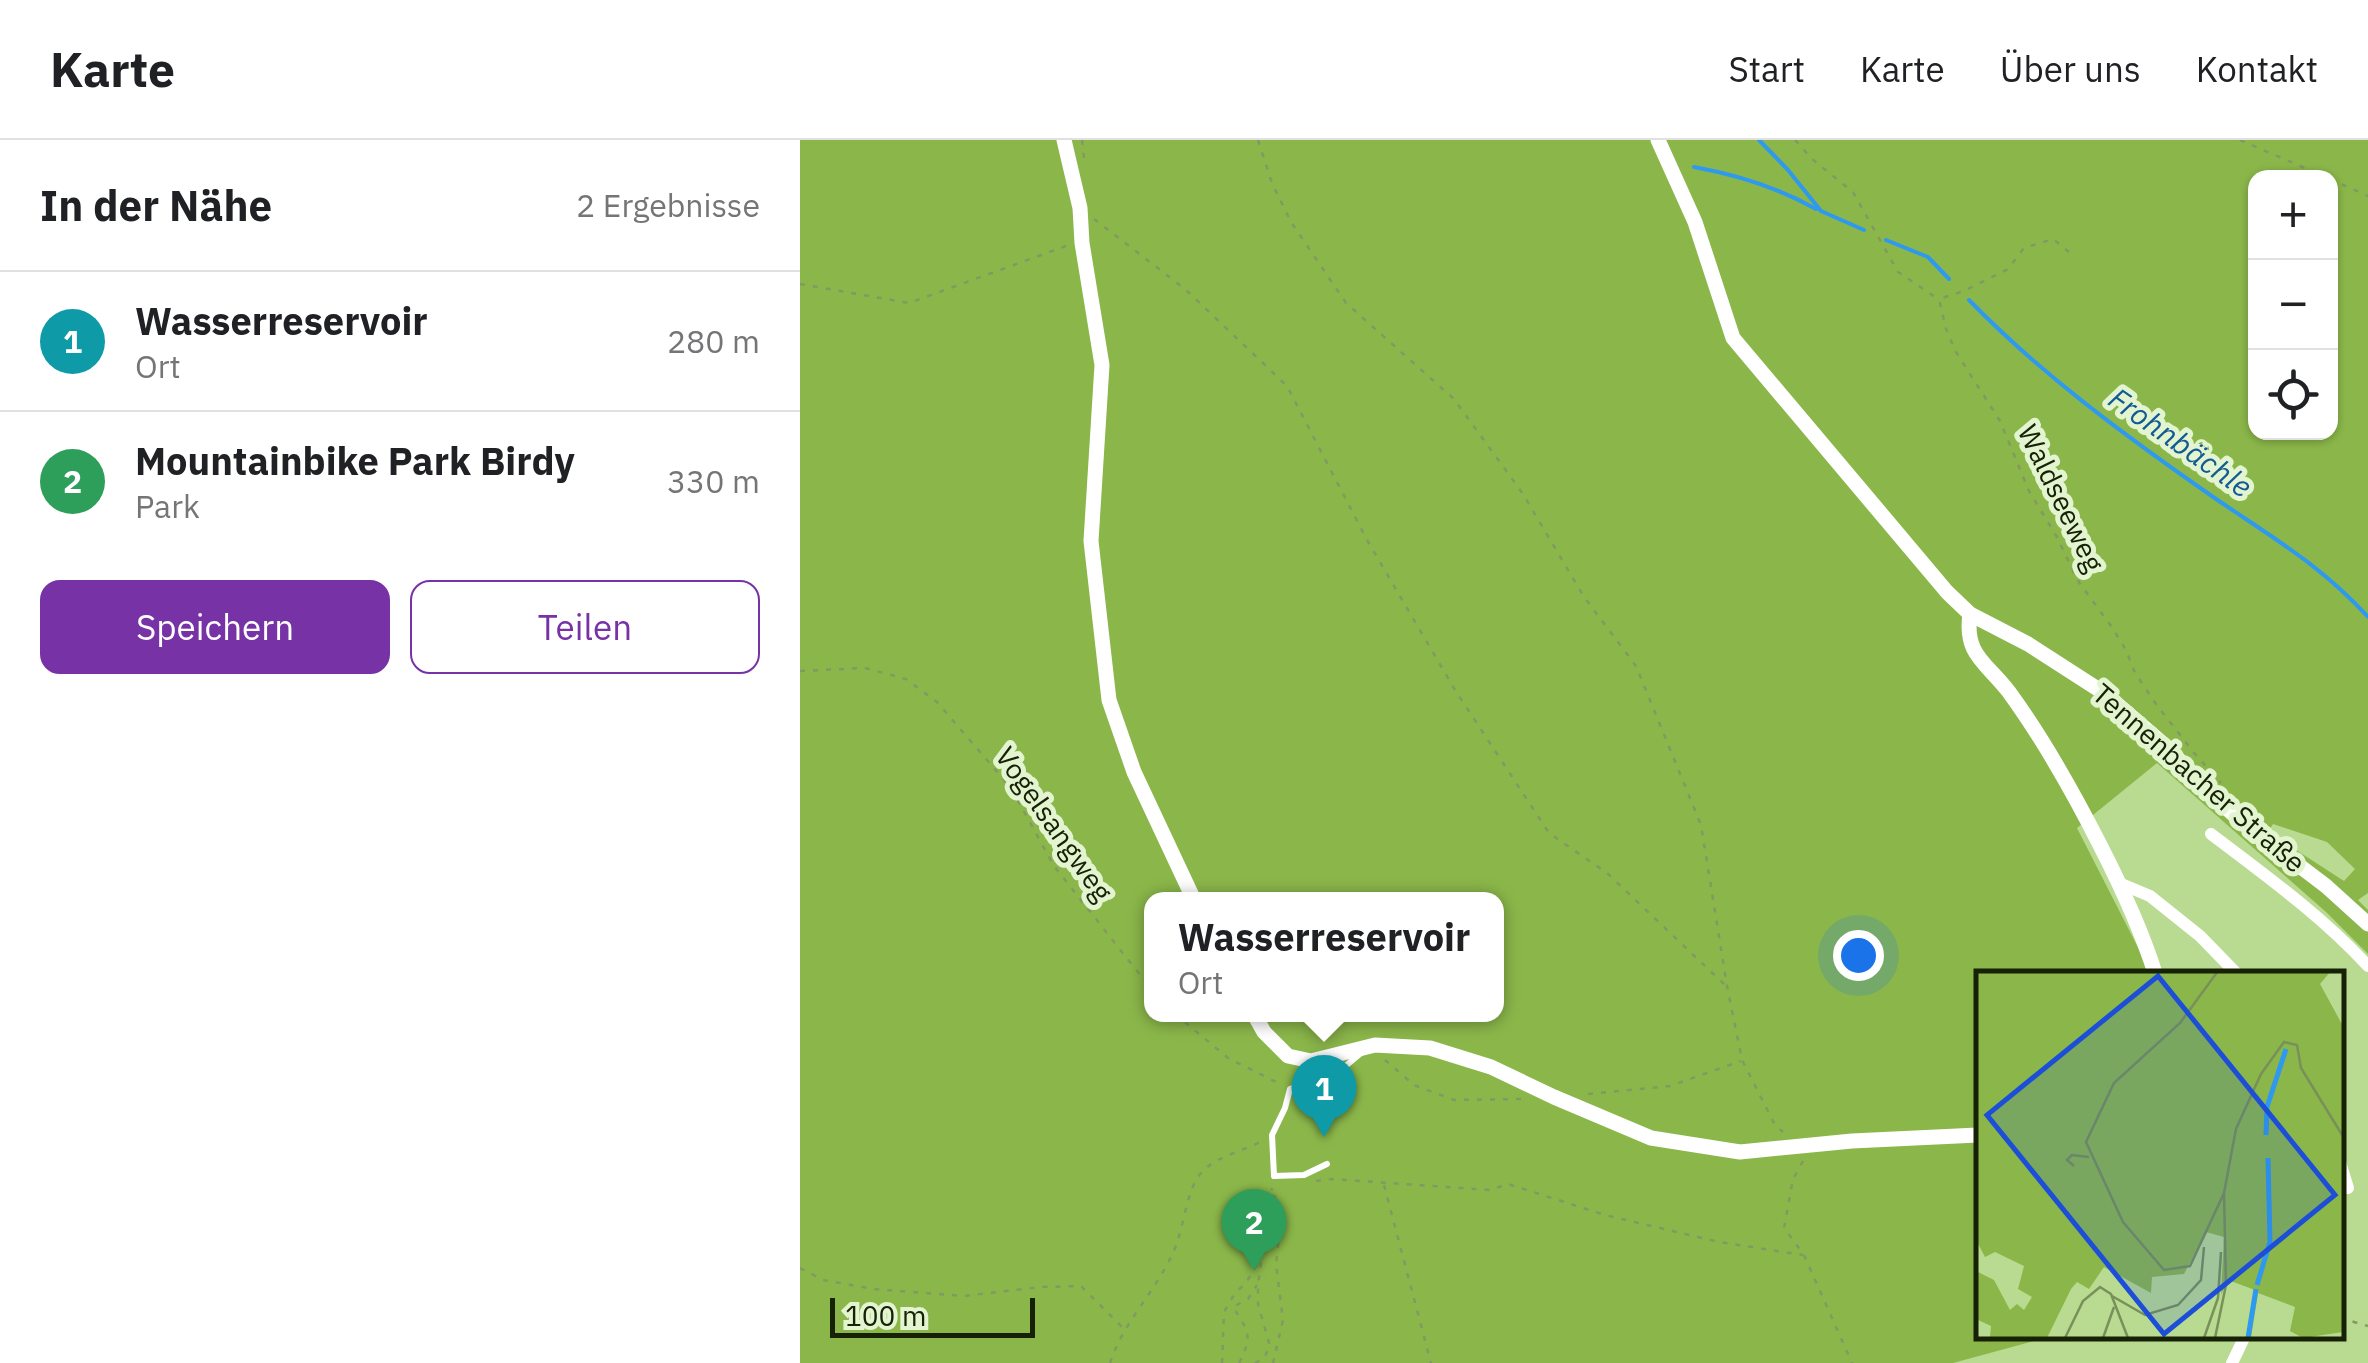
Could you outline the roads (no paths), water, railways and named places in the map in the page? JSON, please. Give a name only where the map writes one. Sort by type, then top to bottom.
[{"type":"street","points":[[1064,140],[1080,208],[1102,364],[1092,541],[1109,700],[1134,772],[1190,892]]},
{"type":"street","points":[[1658,140],[1695,222],[1732,338],[1947,592],[1970,614],[1971,648],[2009,692],[2070,785],[2119,882],[2154,971]]},
{"type":"street","name":"Tennenbacher Straße","points":[[1970,614],[2028,644],[2104,692],[2234,814],[2368,924]]},
{"type":"street","points":[[2211,834],[2335,934],[2368,966]]},
{"type":"street","points":[[2119,882],[2150,896],[2200,936],[2234,971]]},
{"type":"street","points":[[1258,1022],[1288,1056],[1311,1061],[1369,1046],[1430,1048],[1491,1066],[1651,1138],[1740,1152],[1976,1135]]},
{"type":"street","points":[[2343,1172],[2348,1188]]},
{"type":"street","points":[[2232,1363],[2244,1338]]},
{"type":"lane","points":[[1327,1164],[1304,1174],[1274,1176],[1272,1135],[1290,1089],[1342,1070],[1369,1046]]},
{"type":"waterway","name":"Frohnbächle","points":[[1759,140],[1821,211],[1864,230]]},
{"type":"waterway","points":[[1694,167],[1757,183],[1816,209]]},
{"type":"waterway","name":"Frohnbächle","points":[[1886,240],[1928,257],[1949,279]]},
{"type":"waterway","name":"Frohnbächle","points":[[1969,300],[2083,402],[2311,564],[2368,617]]},
{"type":"place","name":"Wasserreservoir","points":[[1324,1137]]},
{"type":"place","name":"Mountainbike Park Birdy","points":[[1254,1271]]}]
